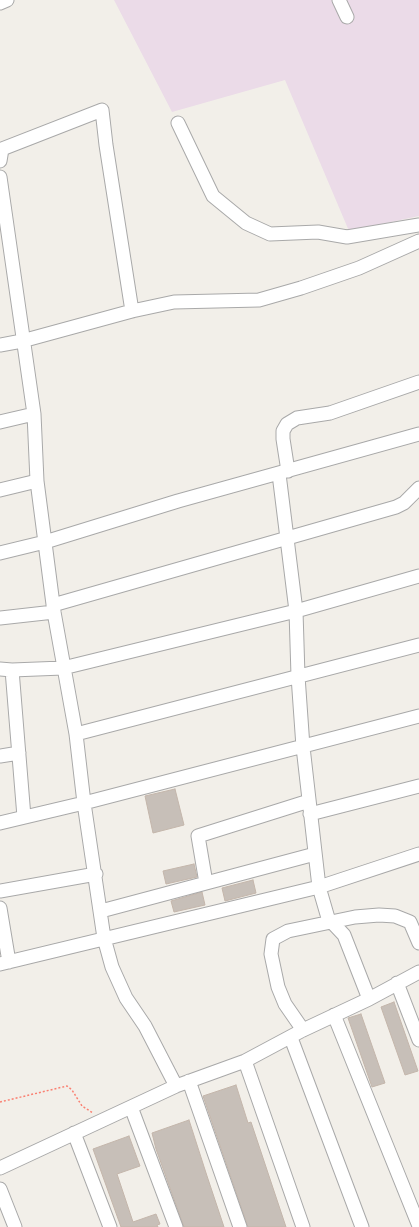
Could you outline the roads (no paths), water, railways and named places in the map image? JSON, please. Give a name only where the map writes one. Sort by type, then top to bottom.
[{"type":"street","points":[[0,3],[7,0]]},
{"type":"street","points":[[340,0],[347,17]]},
{"type":"street","points":[[0,151],[102,110],[106,145],[132,311]]},
{"type":"street","points":[[178,123],[213,196],[246,223],[270,234],[318,232],[346,237],[419,225]]},
{"type":"street","points":[[0,177],[22,341],[34,414],[37,481],[53,608],[76,734],[84,803],[96,874],[104,938],[112,968],[126,998],[145,1026],[176,1086]]},
{"type":"street","points":[[0,345],[22,341],[132,311],[174,302],[259,300],[301,288],[359,268],[419,240]]},
{"type":"street","points":[[369,999],[344,935],[328,918],[319,886],[310,814],[298,676],[296,611],[283,472],[283,430],[287,424],[297,418],[330,413],[419,382]]},
{"type":"street","points":[[0,422],[34,414]]},
{"type":"street","points":[[0,553],[45,542],[178,501],[419,434]]},
{"type":"street","points":[[0,490],[37,481]]},
{"type":"street","points":[[0,618],[53,608],[288,537],[396,507],[404,503],[419,488]]},
{"type":"street","points":[[24,817],[19,753],[6,670],[63,668],[296,611],[419,576]]},
{"type":"street","points":[[76,734],[419,645]]},
{"type":"street","points":[[0,823],[304,747],[419,716]]},
{"type":"street","points":[[0,756],[19,753]]},
{"type":"street","points":[[310,814],[419,786]]},
{"type":"street","points":[[206,883],[198,836],[309,801]]},
{"type":"street","points":[[101,911],[315,854]]},
{"type":"street","points":[[0,908],[5,963],[319,886],[419,854]]},
{"type":"street","points":[[0,891],[96,874]]},
{"type":"street","points":[[303,1030],[285,1004],[278,987],[272,962],[271,944],[273,939],[288,931],[333,923],[364,915],[395,916],[410,922],[419,943]]},
{"type":"street","points":[[0,1168],[176,1086],[245,1061],[291,1038],[303,1030],[369,999],[419,972]]},
{"type":"street","points":[[397,983],[419,1040]]},
{"type":"street","points":[[334,1015],[419,1226]]},
{"type":"street","points":[[291,1038],[362,1227]]},
{"type":"street","points":[[245,1061],[303,1227]]},
{"type":"street","points":[[189,1081],[240,1227]]},
{"type":"street","points":[[131,1107],[176,1227]]},
{"type":"street","points":[[74,1133],[110,1227]]},
{"type":"street","points":[[0,1189],[15,1227]]}]
